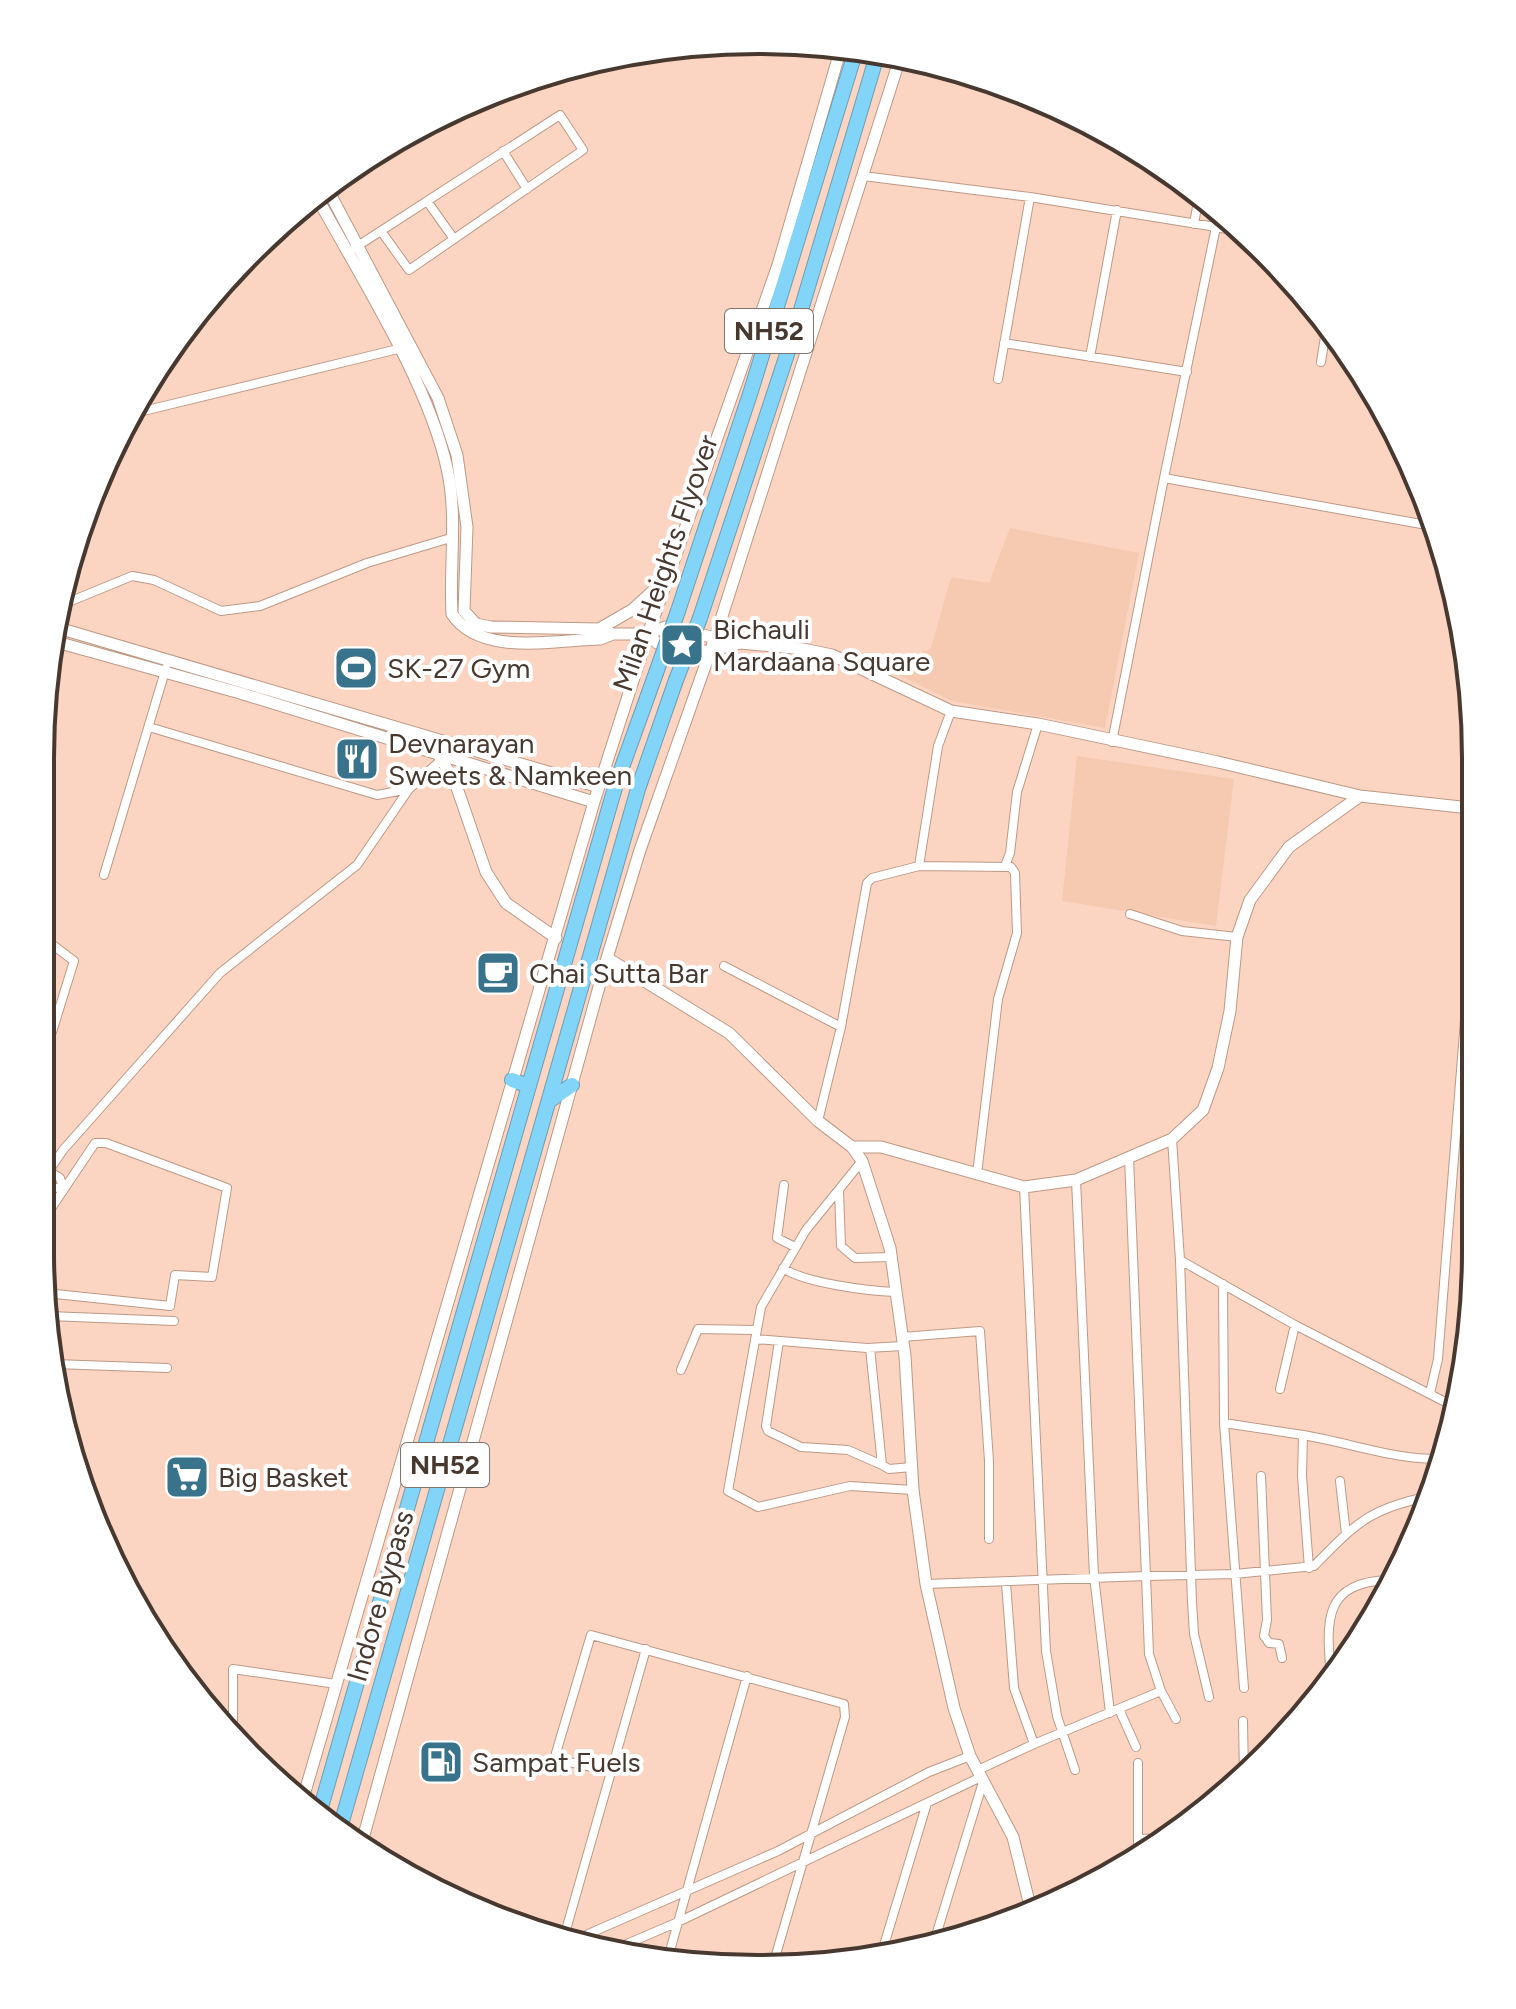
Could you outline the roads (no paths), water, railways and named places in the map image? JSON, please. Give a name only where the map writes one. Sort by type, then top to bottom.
[{"type":"highway","name":"Milan Heights Flyover","points":[[513,1141],[616,784],[751,391],[853,60]]},
{"type":"highway","name":"Milan Heights Flyover","points":[[549,1101],[638,789],[705,604],[874,64]]},
{"type":"highway","points":[[512,1080],[529,1086]]},
{"type":"highway","points":[[549,1101],[572,1085]]},
{"type":"highway","name":"Indore Bypass","points":[[343,1819],[549,1101]]},
{"type":"highway","name":"Indore Bypass","points":[[322,1804],[513,1141]]},
{"type":"street","points":[[305,1790],[594,802],[648,634],[778,265],[838,59]]},
{"type":"street","points":[[364,1834],[607,958],[640,850],[716,635],[897,68]]},
{"type":"street","points":[[353,249],[560,115],[583,150],[409,270],[381,231]]},
{"type":"street","points":[[503,151],[527,189]]},
{"type":"street","points":[[863,176],[1030,197],[1220,228],[1164,478],[1112,742]]},
{"type":"street","points":[[998,379],[1030,197]]},
{"type":"street","points":[[331,198],[433,423],[447,467],[454,537],[452,606],[460,626],[483,639],[516,641],[600,639],[613,634]]},
{"type":"street","points":[[427,201],[454,239]]},
{"type":"street","points":[[322,205],[402,326],[438,398],[457,455],[467,527],[464,611],[476,624],[599,629],[613,634],[648,634],[665,627],[716,635],[740,643],[832,655],[951,711],[1038,724],[1360,796],[1462,807]]},
{"type":"street","points":[[1194,224],[1197,208]]},
{"type":"street","points":[[1090,357],[1117,210]]},
{"type":"street","points":[[390,332],[402,326]]},
{"type":"street","points":[[1321,362],[1324,340]]},
{"type":"street","points":[[1004,343],[1187,372]]},
{"type":"street","points":[[146,410],[398,349]]},
{"type":"street","points":[[1164,478],[1422,524]]},
{"type":"street","points":[[73,600],[132,576],[154,580],[221,611],[260,606],[367,563],[454,537]]},
{"type":"street","points":[[599,629],[632,610],[671,574]]},
{"type":"street","points":[[66,631],[166,666],[594,802]]},
{"type":"street","points":[[648,634],[657,643],[709,652],[740,643]]},
{"type":"street","points":[[64,643],[166,666]]},
{"type":"street","points":[[104,875],[166,666]]},
{"type":"street","points":[[919,866],[938,746],[951,711]]},
{"type":"street","points":[[1005,866],[1010,853],[1017,792],[1038,724]]},
{"type":"street","points":[[149,727],[377,795],[409,789]]},
{"type":"street","points":[[437,751],[599,787]]},
{"type":"street","points":[[54,1164],[220,973],[357,865],[437,751]]},
{"type":"street","points":[[437,751],[455,782],[486,872],[506,903],[556,938]]},
{"type":"street","points":[[852,1147],[881,1147],[1024,1187],[1076,1180],[1172,1139],[1203,1110],[1218,1068],[1230,1011],[1237,937],[1250,900],[1289,847],[1360,796]]},
{"type":"street","points":[[818,1121],[841,1027],[867,883],[872,878],[919,866],[1005,866],[1015,869],[1017,933],[998,999],[977,1174]]},
{"type":"street","points":[[1130,914],[1182,931],[1237,937]]},
{"type":"street","points":[[54,946],[74,961],[54,1026]]},
{"type":"street","points":[[607,958],[729,1033],[818,1121],[852,1147],[862,1161],[891,1257],[902,1341],[913,1490],[926,1584],[954,1708],[970,1756],[1013,1837],[1029,1900]]},
{"type":"street","points":[[724,966],[841,1027]]},
{"type":"street","points":[[1430,1393],[1438,1359],[1462,1058]]},
{"type":"street","points":[[1172,1139],[1180,1260],[1194,1634],[1209,1697]]},
{"type":"street","points":[[54,1202],[91,1145],[100,1142],[223,1184],[227,1190],[212,1277],[175,1275],[170,1306],[56,1294]]},
{"type":"street","points":[[1129,1157],[1149,1654],[1161,1691],[1176,1719]]},
{"type":"street","points":[[862,1161],[795,1247],[761,1307],[728,1491],[758,1507],[850,1486],[913,1490]]},
{"type":"street","points":[[54,1174],[60,1178],[63,1187]]},
{"type":"street","points":[[1076,1180],[1094,1576],[1114,1711],[1136,1747]]},
{"type":"street","points":[[784,1185],[777,1238],[795,1247]]},
{"type":"street","points":[[54,1188],[63,1187]]},
{"type":"street","points":[[1024,1187],[1041,1578],[1049,1681],[1061,1731],[1075,1770]]},
{"type":"street","points":[[839,1191],[841,1246],[855,1258],[891,1257]]},
{"type":"street","points":[[1180,1260],[1295,1325],[1445,1401]]},
{"type":"street","points":[[783,1268],[792,1274],[832,1282],[848,1290],[896,1292]]},
{"type":"street","points":[[1223,1284],[1224,1423],[1244,1688]]},
{"type":"street","points":[[58,1316],[174,1321]]},
{"type":"street","points":[[1280,1389],[1295,1325]]},
{"type":"street","points":[[681,1370],[698,1329],[755,1334],[779,1341],[870,1348],[980,1331],[989,1461],[989,1539]]},
{"type":"street","points":[[779,1341],[766,1426],[768,1431],[801,1447],[848,1450],[889,1469],[912,1467]]},
{"type":"street","points":[[870,1348],[882,1465]]},
{"type":"street","points":[[64,1364],[167,1368]]},
{"type":"street","points":[[1224,1423],[1333,1440],[1364,1451],[1431,1458]]},
{"type":"street","points":[[1303,1435],[1302,1476],[1309,1568]]},
{"type":"street","points":[[1261,1476],[1267,1620],[1264,1636],[1269,1643],[1279,1644],[1282,1658]]},
{"type":"street","points":[[1340,1481],[1346,1534]]},
{"type":"street","points":[[926,1584],[1006,1583],[1094,1576],[1191,1576],[1309,1568],[1376,1510],[1416,1500]]},
{"type":"street","points":[[1330,1661],[1327,1625],[1330,1610],[1356,1584],[1379,1581]]},
{"type":"street","points":[[1006,1583],[1014,1688],[1034,1744]]},
{"type":"street","points":[[613,1771],[557,1758],[556,1748],[591,1635],[844,1704],[845,1717],[776,1954]]},
{"type":"street","points":[[567,1928],[646,1649]]},
{"type":"street","points":[[233,1719],[233,1669],[336,1684]]},
{"type":"street","points":[[670,1949],[747,1676]]},
{"type":"street","points":[[630,1943],[927,1803],[1061,1731],[1161,1691]]},
{"type":"street","points":[[1243,1721],[1244,1760]]},
{"type":"street","points":[[589,1934],[810,1835],[929,1772],[970,1756]]},
{"type":"street","points":[[1138,1763],[1138,1843]]},
{"type":"street","points":[[937,1932],[981,1776]]},
{"type":"street","points":[[885,1943],[927,1803]]},
{"type":"street","points":[[1138,1839],[1145,1839]]},
{"type":"place","name":"Bichauli Mardaana Square","points":[[682,645]]},
{"type":"place","name":"SK-27 Gym","points":[[356,668]]},
{"type":"place","name":"Devnarayan Sweets & Namkeen","points":[[357,759]]},
{"type":"place","name":"Chai Sutta Bar","points":[[498,973]]},
{"type":"place","name":"Big Basket","points":[[187,1477]]},
{"type":"place","name":"Sampat Fuels","points":[[441,1762]]}]
